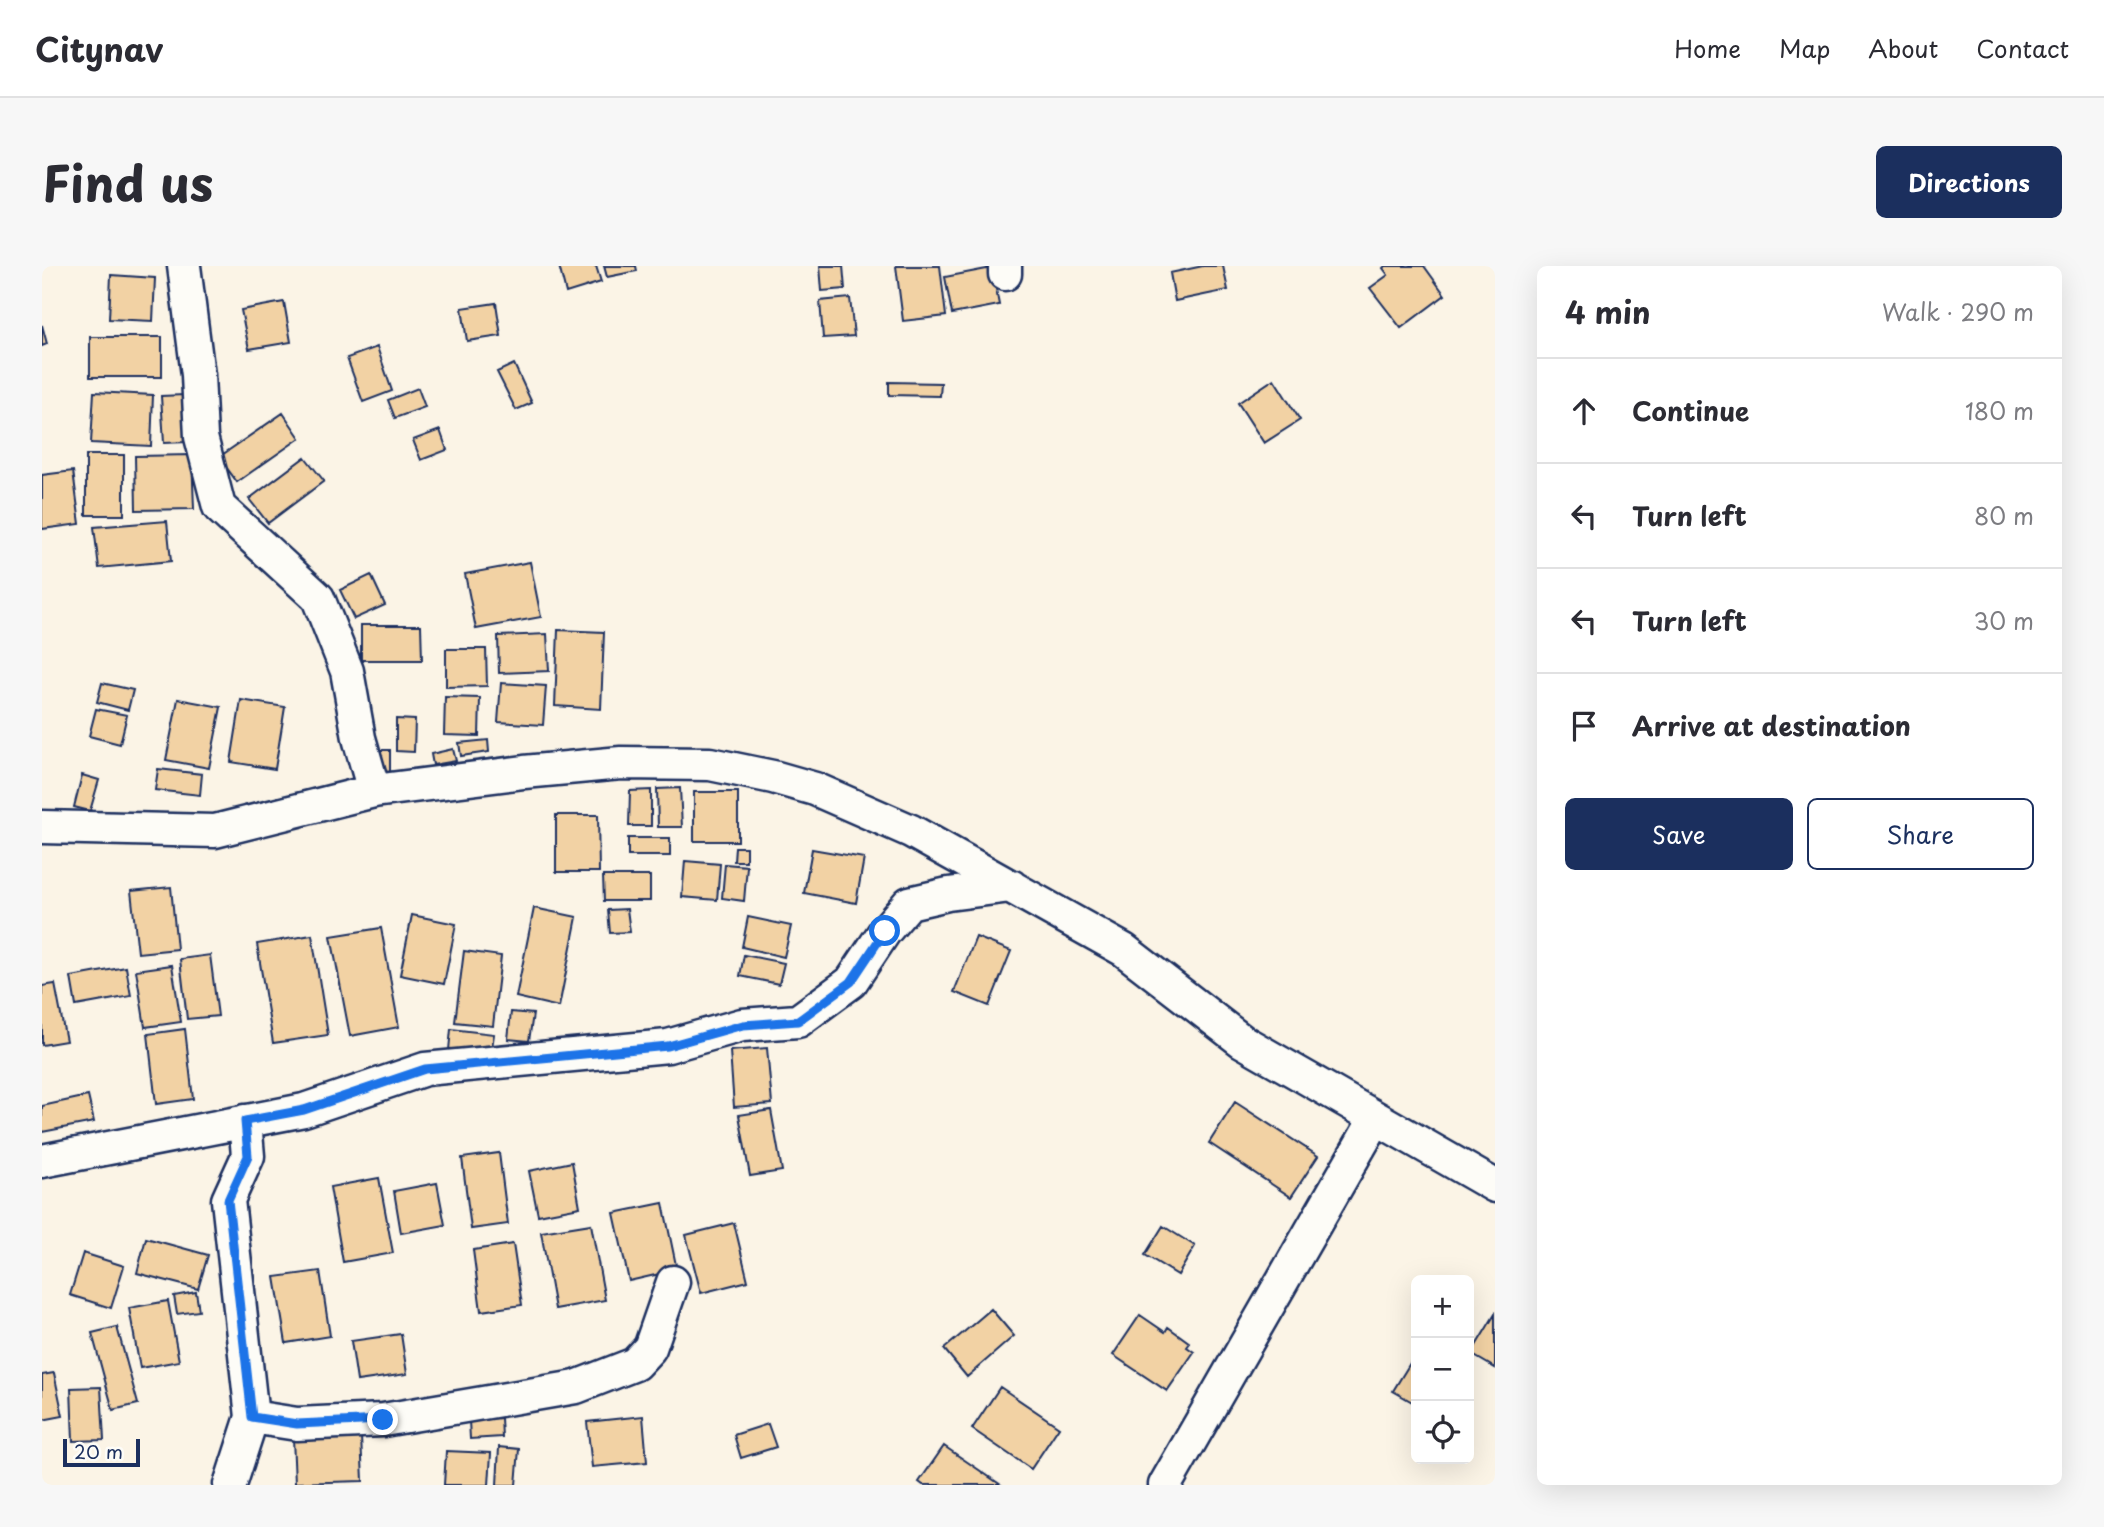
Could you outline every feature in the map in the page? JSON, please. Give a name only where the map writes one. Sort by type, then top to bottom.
[{"type":"street","points":[[184,266],[198,375],[201,437],[219,507],[317,598],[347,671],[359,738],[374,791]]},
{"type":"street","points":[[42,827],[215,831],[374,791],[621,763],[710,764],[815,789],[911,831],[1124,950],[1242,1041],[1495,1186]]},
{"type":"street","points":[[42,1161],[304,1110],[425,1069],[668,1046],[743,1025],[798,1021],[851,982],[885,931],[909,903],[948,894],[1011,886]]},
{"type":"street","points":[[1165,1485],[1376,1118]]},
{"type":"street","points":[[229,1485],[252,1417],[228,1200],[248,1156],[245,1121]]},
{"type":"street","points":[[252,1417],[297,1424],[383,1420],[576,1387],[635,1364],[650,1348],[673,1282]]},
{"type":"building","points":[[559,266],[596,266],[601,282],[566,293]]},
{"type":"building","points":[[604,266],[636,266],[637,271],[607,277]]},
{"type":"building","points":[[820,266],[843,266],[845,289],[822,291]]},
{"type":"building","points":[[896,266],[940,266],[946,316],[903,321]]},
{"type":"building","points":[[1203,266],[1223,266],[1228,290],[1175,301],[1170,273]]},
{"type":"building","points":[[1424,266],[1445,295],[1401,328],[1370,288],[1388,275],[1383,268]]},
{"type":"building","points":[[992,268],[999,305],[952,314],[945,277]]},
{"type":"building","points":[[111,275],[155,278],[153,321],[109,319]]},
{"type":"building","points":[[850,298],[854,336],[823,338],[820,301]]},
{"type":"building","points":[[284,302],[291,342],[249,349],[241,310]]},
{"type":"building","points":[[496,303],[501,336],[467,341],[462,308]]},
{"type":"building","points":[[42,325],[47,344],[42,346]]},
{"type":"building","points":[[90,337],[162,337],[162,377],[90,377]]},
{"type":"building","points":[[377,347],[392,391],[363,402],[347,358]]},
{"type":"building","points":[[514,364],[532,403],[516,410],[497,372]]},
{"type":"building","points":[[1274,379],[1300,420],[1264,443],[1238,403]]},
{"type":"building","points":[[889,382],[941,383],[940,396],[889,395]]},
{"type":"building","points":[[418,388],[425,407],[395,418],[388,400]]},
{"type":"building","points":[[94,392],[153,395],[151,446],[91,443]]},
{"type":"building","points":[[184,395],[187,442],[164,443],[161,396]]},
{"type":"building","points":[[283,413],[300,438],[237,482],[219,457]]},
{"type":"building","points":[[440,430],[447,450],[421,460],[413,440]]},
{"type":"building","points":[[86,455],[124,455],[124,515],[86,515]]},
{"type":"building","points":[[192,455],[194,509],[136,510],[135,456]]},
{"type":"building","points":[[305,457],[324,481],[268,523],[249,499]]},
{"type":"building","points":[[73,471],[80,524],[42,529],[42,475]]},
{"type":"building","points":[[167,521],[171,561],[99,568],[94,527]]},
{"type":"building","points":[[530,562],[541,617],[476,629],[465,574]]},
{"type":"building","points":[[371,575],[385,605],[354,619],[340,590]]},
{"type":"building","points":[[361,625],[421,625],[422,660],[361,660]]},
{"type":"building","points":[[558,630],[604,632],[601,709],[555,706]]},
{"type":"building","points":[[547,634],[549,671],[499,673],[498,636]]},
{"type":"building","points":[[446,649],[486,649],[487,686],[446,687]]},
{"type":"building","points":[[102,683],[133,690],[128,710],[97,702]]},
{"type":"building","points":[[501,683],[546,686],[543,725],[498,722]]},
{"type":"building","points":[[445,697],[480,698],[479,736],[444,735]]},
{"type":"building","points":[[178,699],[221,707],[209,768],[166,760]]},
{"type":"building","points":[[241,700],[285,707],[275,769],[231,762]]},
{"type":"building","points":[[96,709],[127,715],[120,744],[89,736]]},
{"type":"building","points":[[396,719],[415,720],[414,752],[396,751]]},
{"type":"building","points":[[488,740],[489,752],[461,756],[459,743]]},
{"type":"building","points":[[453,749],[456,761],[433,765],[431,754]]},
{"type":"building","points":[[377,750],[390,750],[390,776],[378,776]]},
{"type":"building","points":[[158,769],[202,774],[200,795],[155,790]]},
{"type":"building","points":[[82,775],[99,780],[90,811],[74,807]]},
{"type":"building","points":[[680,788],[682,827],[658,827],[657,789]]},
{"type":"building","points":[[651,790],[651,826],[629,826],[630,791]]},
{"type":"building","points":[[694,792],[738,792],[738,841],[694,841]]},
{"type":"building","points":[[556,815],[598,815],[599,872],[556,872]]},
{"type":"building","points":[[628,838],[670,838],[670,856],[628,856]]},
{"type":"building","points":[[735,847],[746,847],[746,861],[734,861]]},
{"type":"building","points":[[812,849],[864,858],[856,903],[804,893]]},
{"type":"building","points":[[685,861],[720,864],[717,900],[682,897]]},
{"type":"building","points":[[725,864],[747,866],[744,901],[722,898]]},
{"type":"building","points":[[603,876],[650,876],[650,901],[604,901]]},
{"type":"building","points":[[171,887],[177,949],[138,953],[131,891]]},
{"type":"building","points":[[534,908],[577,917],[559,1007],[516,997]]},
{"type":"building","points":[[627,909],[630,932],[610,933],[608,910]]},
{"type":"building","points":[[412,915],[456,924],[444,984],[400,975]]},
{"type":"building","points":[[748,917],[791,926],[784,957],[742,947]]},
{"type":"building","points":[[381,928],[399,1027],[350,1036],[331,936]]},
{"type":"building","points":[[312,935],[328,1035],[273,1043],[257,944]]},
{"type":"building","points":[[976,937],[1011,951],[989,1006],[954,992]]},
{"type":"building","points":[[464,951],[501,956],[493,1026],[455,1022]]},
{"type":"building","points":[[210,955],[218,1016],[187,1019],[180,959]]},
{"type":"building","points":[[744,955],[784,963],[779,984],[740,976]]},
{"type":"building","points":[[172,965],[181,1022],[145,1027],[136,970]]},
{"type":"building","points":[[126,967],[131,996],[76,1006],[71,977]]},
{"type":"building","points":[[55,984],[66,1041],[42,1045],[42,986]]},
{"type":"building","points":[[511,1012],[533,1014],[529,1041],[508,1039]]},
{"type":"building","points":[[185,1029],[193,1099],[156,1104],[148,1034]]},
{"type":"building","points":[[451,1029],[494,1034],[491,1055],[449,1050]]},
{"type":"building","points":[[767,1048],[772,1104],[734,1107],[730,1051]]},
{"type":"building","points":[[88,1096],[94,1122],[42,1132],[42,1106]]},
{"type":"building","points":[[1235,1102],[1318,1156],[1291,1197],[1209,1143]]},
{"type":"building","points":[[771,1110],[782,1171],[750,1176],[739,1115]]},
{"type":"building","points":[[499,1153],[508,1224],[471,1229],[462,1158]]},
{"type":"building","points":[[572,1162],[580,1207],[538,1215],[529,1171]]},
{"type":"building","points":[[379,1178],[393,1253],[343,1262],[330,1187]]},
{"type":"building","points":[[437,1183],[445,1225],[401,1233],[394,1191]]},
{"type":"building","points":[[663,1203],[677,1270],[629,1281],[614,1213]]},
{"type":"building","points":[[734,1223],[748,1281],[701,1293],[686,1235]]},
{"type":"building","points":[[591,1224],[605,1300],[555,1309],[541,1232]]},
{"type":"building","points":[[1163,1226],[1195,1246],[1178,1275],[1145,1255]]},
{"type":"building","points":[[146,1238],[208,1255],[198,1289],[137,1273]]},
{"type":"building","points":[[513,1244],[522,1305],[481,1311],[473,1250]]},
{"type":"building","points":[[83,1253],[124,1266],[111,1308],[70,1295]]},
{"type":"building","points":[[320,1271],[330,1336],[286,1343],[275,1277]]},
{"type":"building","points":[[196,1292],[199,1311],[177,1314],[174,1296]]},
{"type":"building","points":[[168,1301],[179,1361],[140,1368],[129,1308]]},
{"type":"building","points":[[991,1309],[1014,1336],[967,1377],[944,1349]]},
{"type":"building","points":[[1495,1314],[1495,1368],[1474,1356],[1474,1349]]},
{"type":"building","points":[[1140,1315],[1165,1332],[1168,1327],[1190,1343],[1187,1347],[1194,1352],[1167,1391],[1113,1355]]},
{"type":"building","points":[[117,1327],[138,1404],[113,1410],[92,1333]]},
{"type":"building","points":[[401,1334],[407,1374],[357,1381],[351,1341]]},
{"type":"building","points":[[1411,1362],[1411,1401],[1393,1391]]},
{"type":"building","points":[[54,1373],[63,1416],[42,1420],[42,1375]]},
{"type":"building","points":[[101,1387],[104,1440],[73,1441],[71,1388]]},
{"type":"building","points":[[1000,1387],[1059,1427],[1031,1469],[972,1429]]},
{"type":"building","points":[[643,1416],[647,1462],[592,1467],[587,1422]]},
{"type":"building","points":[[501,1418],[502,1437],[470,1439],[469,1420]]},
{"type":"building","points":[[768,1424],[776,1447],[741,1458],[734,1435]]},
{"type":"building","points":[[361,1436],[363,1481],[295,1483],[293,1438]]},
{"type":"building","points":[[944,1446],[1001,1485],[923,1485],[919,1482]]},
{"type":"building","points":[[499,1447],[519,1449],[516,1485],[497,1485]]},
{"type":"building","points":[[446,1451],[491,1453],[489,1485],[444,1485]]},
{"type":"route","points":[[383,1420],[297,1424],[252,1417],[228,1200],[248,1156],[245,1121],[304,1110],[425,1069],[507,1059],[668,1046],[743,1025],[798,1021],[851,982],[885,931]]}]
